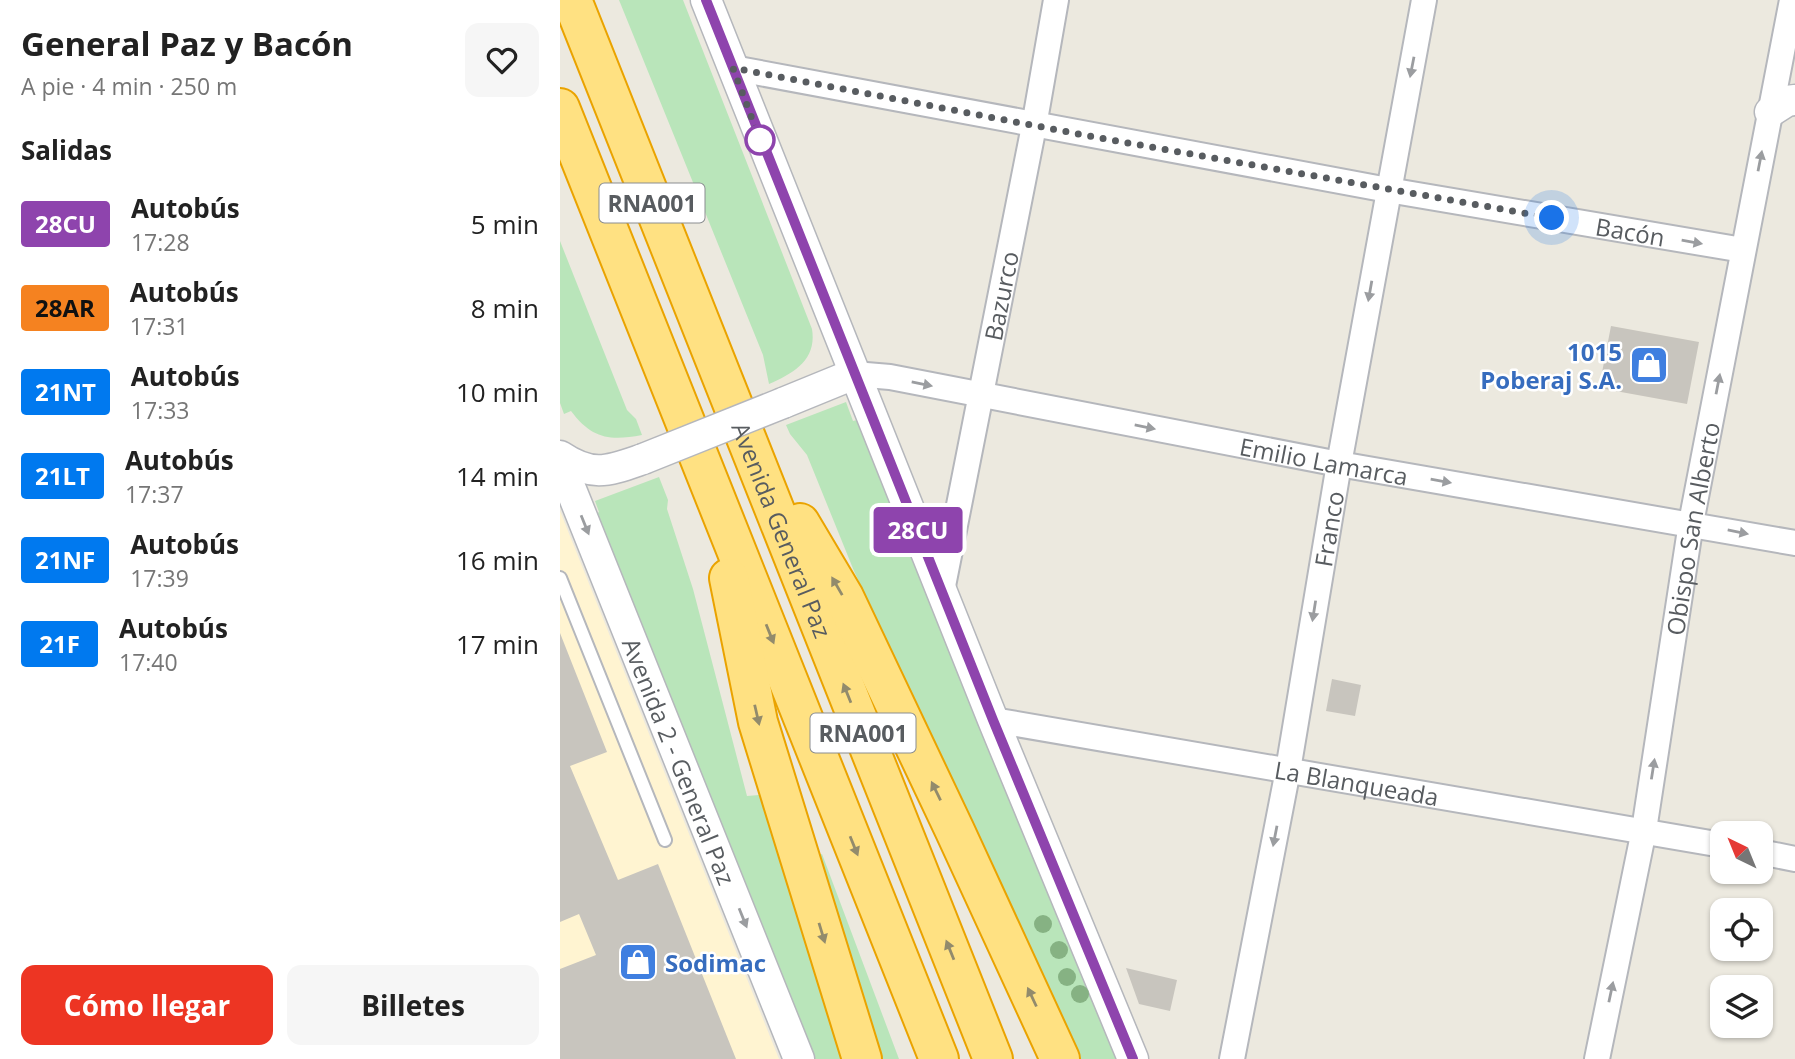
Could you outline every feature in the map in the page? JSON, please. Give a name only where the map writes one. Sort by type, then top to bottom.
[{"type":"highway","name":"Avenida General Paz","points":[[572,0],[993,1059]]},
{"type":"highway","name":"Avenida General Paz","points":[[560,108],[939,1059]]},
{"type":"highway","points":[[733,406],[844,597],[956,831],[1060,1059]]},
{"type":"highway","points":[[708,480],[758,722],[862,1059]]},
{"type":"street","points":[[706,0],[993,720],[1133,1059]]},
{"type":"street","name":"Bazurco","points":[[942,591],[1034,126],[1056,0]]},
{"type":"street","name":"Franco","points":[[1233,1059],[1288,770],[1339,464],[1424,0]]},
{"type":"street","name":"Obispo San Alberto","points":[[1597,1059],[1644,830],[1691,523],[1743,250],[1782,106],[1792,0]]},
{"type":"street","name":"Bacón","points":[[733,68],[1388,190],[1743,250]]},
{"type":"street","points":[[560,456],[573,465],[590,471],[608,471],[854,374]]},
{"type":"street","name":"Emilio Lamarca","points":[[854,374],[890,377],[1339,464],[1795,543]]},
{"type":"street","name":"Avenida 2 - General Paz","points":[[560,462],[799,1059]]},
{"type":"street","name":"La Blanqueada","points":[[993,720],[1710,843]]},
{"type":"street","points":[[1773,855],[1795,859]]},
{"type":"lane","points":[[560,578],[664,840]]},
{"type":"shaded area","points":[[560,511],[779,1059],[560,1059]]},
{"type":"green space","points":[[619,0],[683,0],[812,329],[811,349],[802,364],[769,384],[763,355]]},
{"type":"green space","points":[[560,241],[627,410],[636,419],[642,435],[620,438],[602,436],[586,427],[571,411],[564,414],[560,403]]},
{"type":"green space","points":[[846,402],[853,421],[861,419],[1116,1059],[1078,1059],[965,818],[969,815],[854,571],[807,455],[786,425]]},
{"type":"green space","points":[[659,477],[693,589],[747,796],[759,795],[845,1059],[815,1059],[596,514],[599,512],[595,501]]},
{"type":"green space","points":[[822,854],[899,1059],[881,1059],[816,856]]},
{"type":"building","name":"1015 Poberaj S.A.","points":[[1611,326],[1699,342],[1687,404],[1599,388]]},
{"type":"building","name":"Sodimac","points":[[560,633],[607,752],[570,766],[618,880],[658,864],[736,1059],[560,1059],[560,969],[596,955],[579,914],[560,922]]},
{"type":"building","points":[[1332,679],[1361,685],[1355,716],[1326,711]]},
{"type":"building","points":[[1126,968],[1177,980],[1170,1011],[1139,1004]]},
{"type":"bus line","name":"28CU","points":[[706,0],[993,720],[1133,1059]]},
{"type":"place","name":"1015 Poberaj S.A.","points":[[1649,365]]},
{"type":"place","name":"Sodimac","points":[[638,962]]},
{"type":"route","points":[[760,140],[733,68],[1089,136],[1552,218]]}]
